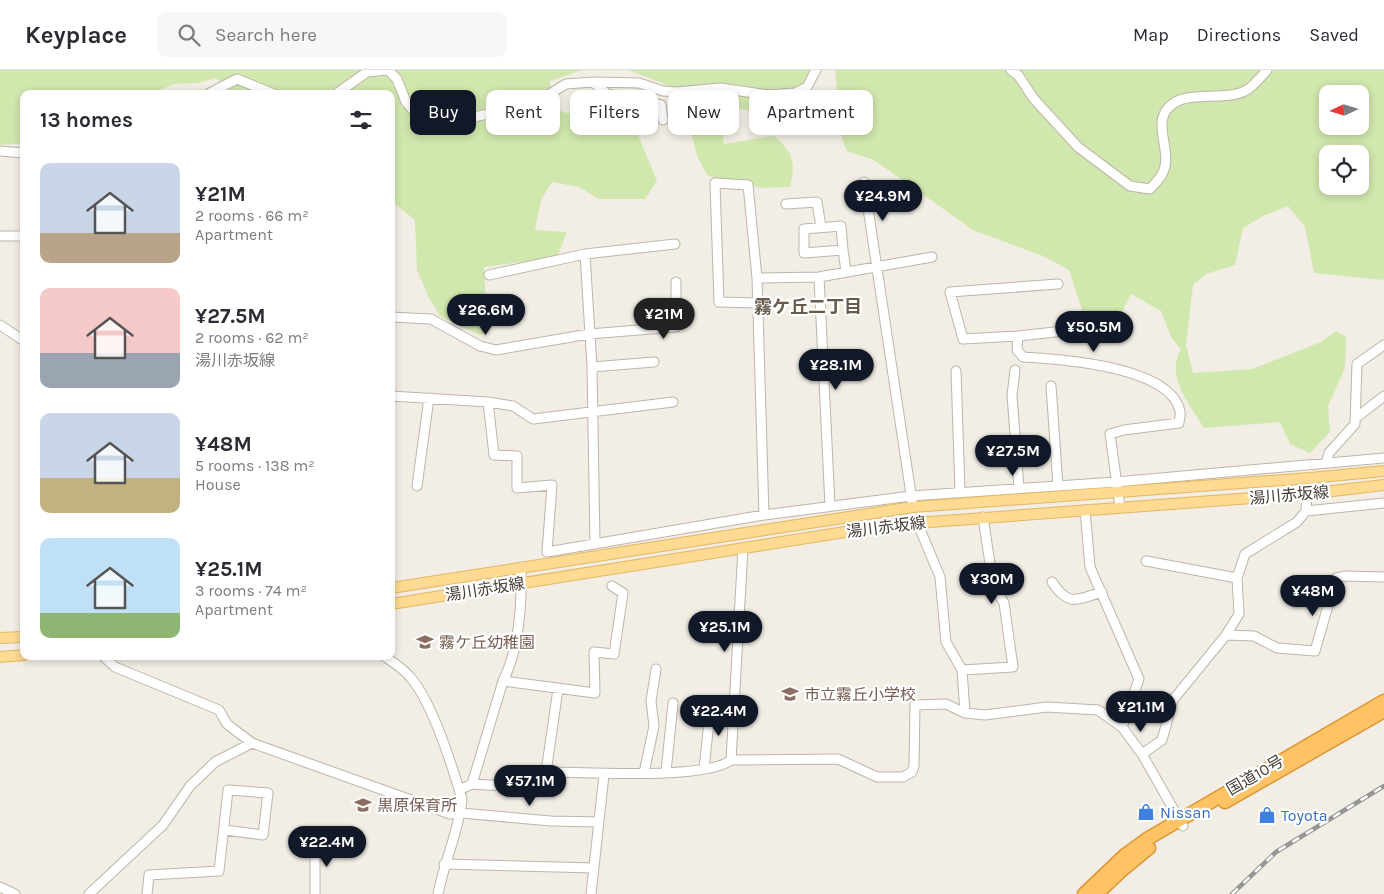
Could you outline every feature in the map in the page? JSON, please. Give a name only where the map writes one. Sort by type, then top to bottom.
[{"type":"highway","name":"国道10号","points":[[1084,894],[1125,855],[1384,701]]},
{"type":"highway","name":"国道10号","points":[[1097,894],[1138,856],[1181,822],[1384,711]]},
{"type":"main road","name":"湯川赤坂線","points":[[395,587],[913,507],[1116,487],[1384,471]]},
{"type":"main road","name":"湯川赤坂線","points":[[395,603],[916,522],[1307,494],[1384,485]]},
{"type":"main road","points":[[0,638],[20,637]]},
{"type":"main road","points":[[0,657],[20,655]]},
{"type":"street","points":[[342,90],[367,72],[387,70],[397,78],[406,102],[421,119],[442,124],[511,109],[543,98],[566,84],[593,82],[639,83],[677,92],[720,88],[768,95],[795,94],[807,87],[816,70]]},
{"type":"street","points":[[1012,70],[1018,75],[1034,99],[1078,147],[1130,186],[1150,189],[1163,174],[1167,154],[1161,122],[1168,108],[1183,98],[1229,97],[1247,90],[1267,70]]},
{"type":"street","points":[[216,90],[236,80],[263,90]]},
{"type":"street","points":[[593,82],[607,94],[661,105],[663,120]]},
{"type":"street","points":[[0,151],[20,153]]},
{"type":"street","points":[[864,182],[913,507]]},
{"type":"street","points":[[758,303],[719,302],[715,183],[748,186],[757,278],[758,303],[764,516]]},
{"type":"street","points":[[786,204],[817,202],[821,227]]},
{"type":"street","points":[[843,250],[804,253],[804,229],[842,226],[846,271]]},
{"type":"street","points":[[0,236],[20,236]]},
{"type":"street","points":[[489,275],[585,254],[675,244]]},
{"type":"street","points":[[585,254],[592,367],[595,544]]},
{"type":"street","points":[[757,278],[819,277],[932,257]]},
{"type":"street","points":[[819,277],[830,506]]},
{"type":"street","points":[[395,317],[432,319],[480,346],[496,350],[589,334],[676,327],[676,282]]},
{"type":"street","points":[[1058,284],[950,292],[964,339],[1064,331]]},
{"type":"street","points":[[0,325],[20,338]]},
{"type":"street","points":[[1018,336],[1017,350],[1022,357],[1098,365],[1143,376],[1167,390],[1180,411],[1179,423],[1124,430],[1110,434],[1120,507]]},
{"type":"street","points":[[1326,463],[1329,453],[1355,424],[1357,417],[1357,364],[1384,345]]},
{"type":"street","points":[[592,367],[654,362]]},
{"type":"street","points":[[1015,370],[1012,395],[1019,488]]},
{"type":"street","points":[[956,371],[960,492]]},
{"type":"street","points":[[1050,386],[1058,486]]},
{"type":"street","points":[[395,396],[488,402],[513,406],[533,419],[673,402]]},
{"type":"street","points":[[1357,417],[1384,396]]},
{"type":"street","points":[[417,486],[429,398]]},
{"type":"street","points":[[488,402],[494,455],[517,456],[517,488],[552,485],[547,552],[764,516],[911,496],[1058,486],[1116,487],[1384,458]]},
{"type":"street","points":[[1142,754],[1162,740],[1173,700],[1226,635],[1239,614],[1237,578],[1245,554],[1297,522],[1306,510],[1307,494]]},
{"type":"street","points":[[1306,510],[1384,502]]},
{"type":"street","points":[[1085,510],[1090,567],[1139,679],[1122,727]]},
{"type":"street","points":[[962,670],[1013,667],[1004,603],[993,584],[982,518]]},
{"type":"street","points":[[916,522],[940,577],[946,642],[962,670],[965,713]]},
{"type":"street","points":[[731,760],[743,548]]},
{"type":"street","points":[[1146,561],[1237,578]]},
{"type":"street","points":[[472,784],[512,657],[520,615],[521,567]]},
{"type":"street","points":[[1226,635],[1254,636],[1277,648],[1315,651],[1336,578],[1344,576],[1384,577]]},
{"type":"street","points":[[1052,582],[1062,596],[1076,600],[1102,592]]},
{"type":"street","points":[[503,681],[595,693],[594,652],[614,654],[623,593],[612,586]]},
{"type":"street","points":[[107,660],[115,667],[219,710],[227,724],[252,743],[450,814],[461,813],[598,822]]},
{"type":"street","points":[[390,660],[401,668],[419,690],[433,719],[462,799],[461,813],[444,864],[438,894]]},
{"type":"street","points":[[644,773],[654,726],[651,701],[656,669]]},
{"type":"street","points":[[546,772],[558,689]]},
{"type":"street","points":[[666,772],[673,703]]},
{"type":"street","points":[[704,769],[711,703]]},
{"type":"street","points":[[459,790],[472,784],[514,785],[532,782],[546,772],[604,775],[666,772],[704,769],[726,764],[731,760],[838,759],[877,777],[903,777],[912,772],[914,766],[915,705],[946,704],[965,713],[985,715],[1047,707],[1098,710],[1122,727],[1142,754],[1181,822]]},
{"type":"street","points":[[89,894],[163,825],[190,786],[215,762],[252,743]]},
{"type":"street","points":[[591,894],[604,775]]},
{"type":"street","points":[[147,894],[149,875],[218,871],[225,830],[228,790],[268,793],[263,835],[225,830]]},
{"type":"street","points":[[315,842],[315,894]]},
{"type":"street","points":[[444,864],[594,868]]},
{"type":"street","points":[[0,886],[16,894]]},
{"type":"green space","points":[[0,70],[582,70],[550,81],[550,90],[486,90],[486,135],[560,135],[560,111],[570,113],[570,135],[638,135],[657,181],[645,199],[599,199],[579,187],[552,182],[541,200],[535,230],[567,232],[557,257],[484,267],[487,332],[479,335],[440,316],[428,296],[417,270],[415,220],[395,204],[395,90],[231,90],[216,78],[198,83],[174,84],[160,90],[20,90],[20,143],[0,144]]},
{"type":"green space","points":[[628,70],[813,70],[806,90],[749,90],[749,111],[739,109],[739,90],[671,90],[663,83]]},
{"type":"green space","points":[[835,70],[1384,70],[1384,280],[1314,273],[1305,227],[1288,206],[1263,216],[1243,228],[1235,265],[1206,274],[1193,285],[1186,345],[1193,373],[1252,369],[1321,342],[1336,331],[1346,337],[1345,368],[1328,406],[1330,432],[1310,453],[1290,444],[1280,422],[1204,428],[1181,390],[1176,370],[1177,359],[1181,349],[1172,339],[1161,311],[1131,294],[1110,337],[1089,331],[1069,270],[1043,256],[973,230],[874,160],[847,151],[842,135],[873,135],[873,90],[837,90]]},
{"type":"green space","points":[[692,135],[722,135],[724,144],[774,136],[785,147],[791,158],[793,171],[790,187],[763,188],[708,176],[697,156]]},
{"type":"railway","points":[[1232,894],[1276,852],[1384,786]]},
{"type":"place","name":"霧ケ丘幼稚園","points":[[425,642]]},
{"type":"place","name":"市立霧丘小学校","points":[[790,694]]},
{"type":"place","name":"黒原保育所","points":[[363,805]]},
{"type":"place","name":"Nissan","points":[[1146,812]]},
{"type":"place","name":"Toyota","points":[[1267,815]]},
{"type":"district","name":"霧ケ丘二丁目","points":[[808,307]]}]
